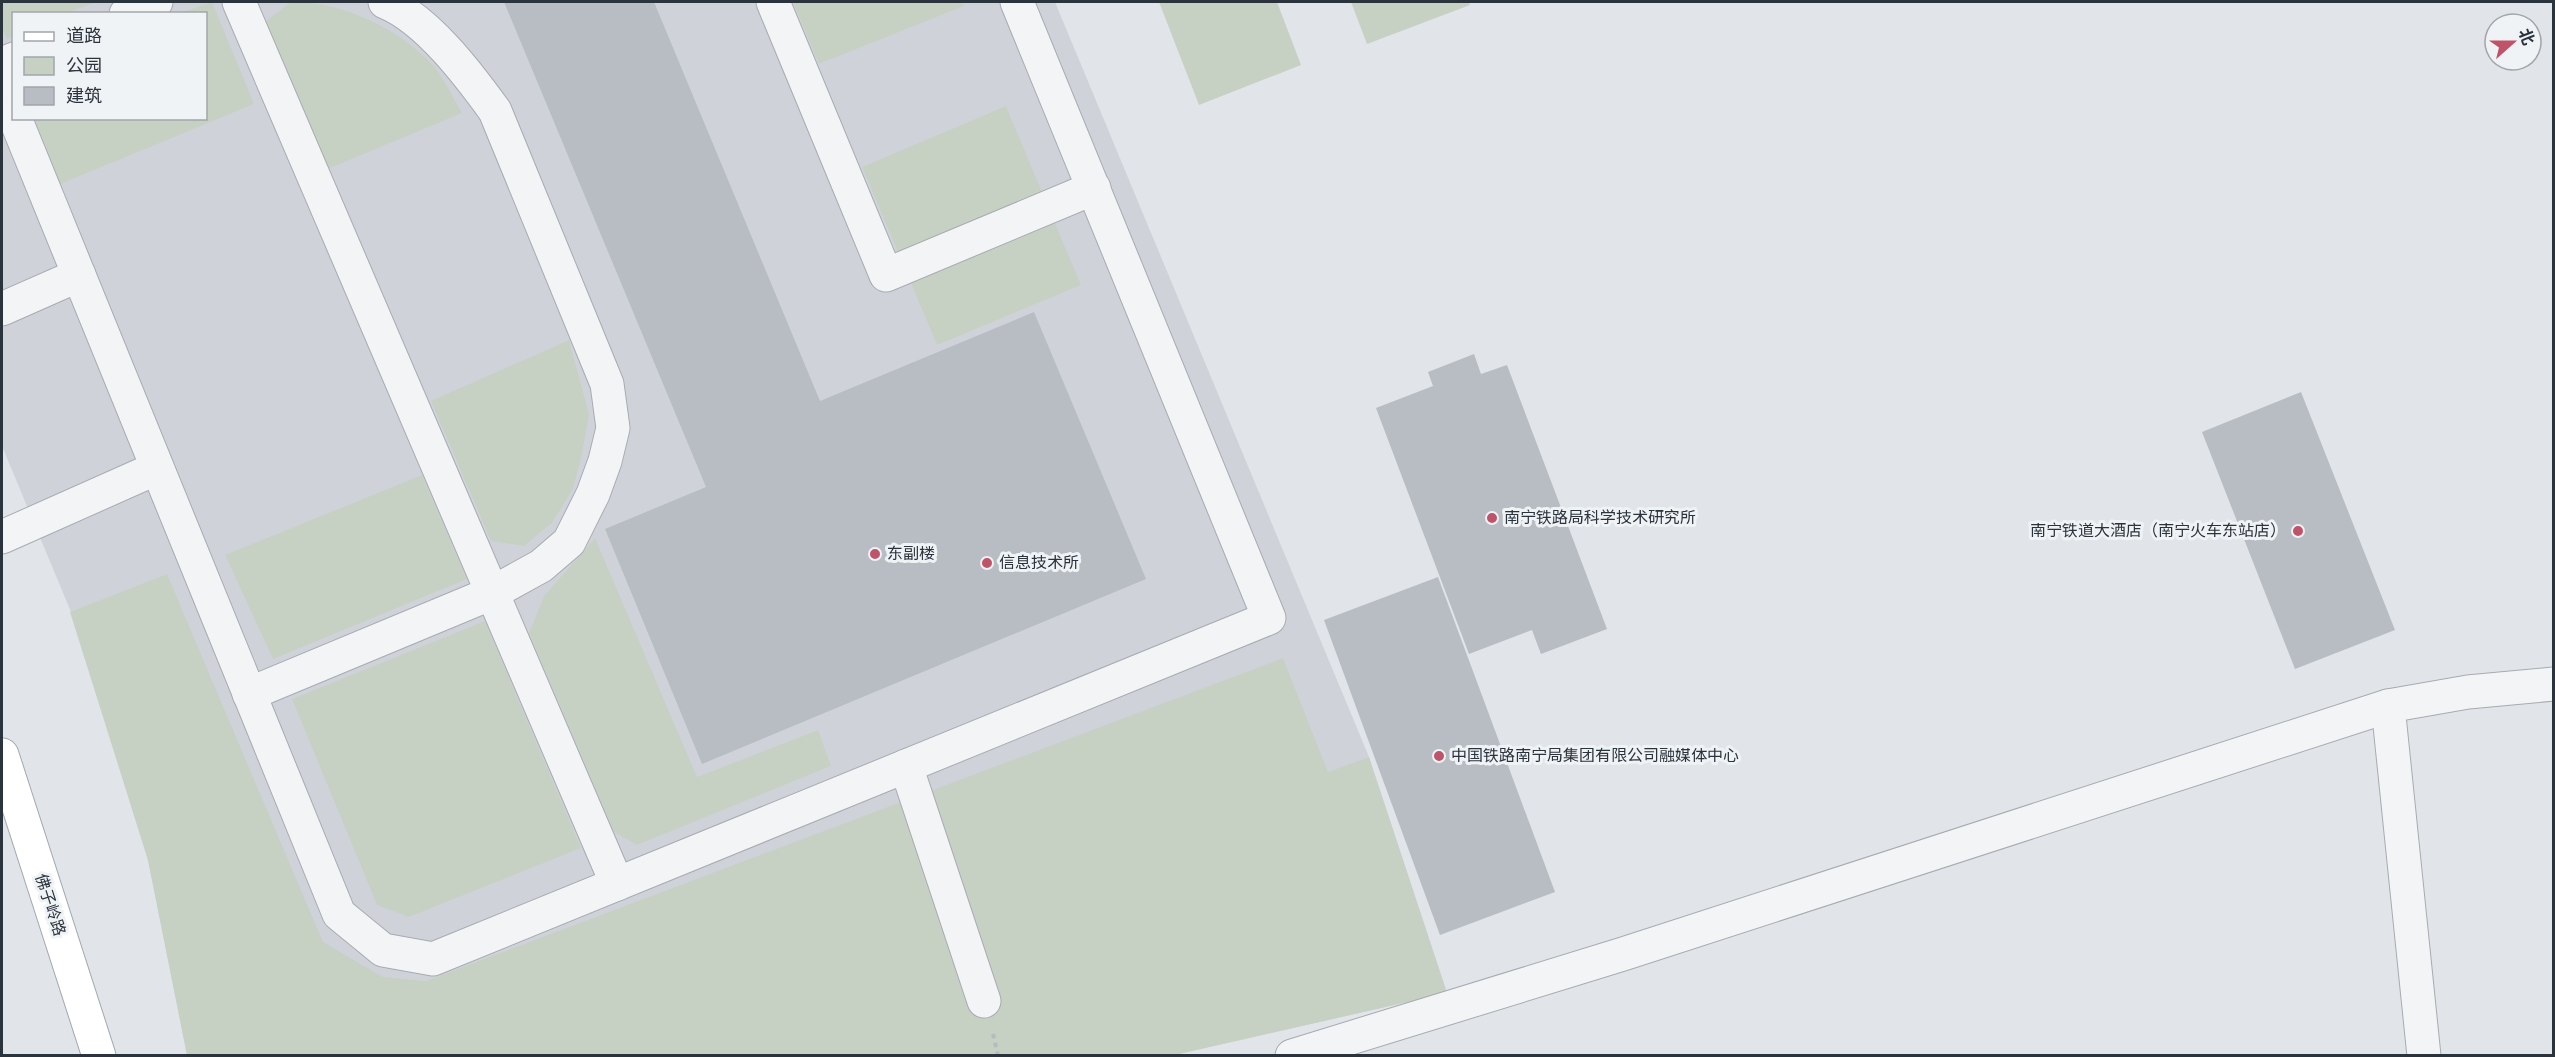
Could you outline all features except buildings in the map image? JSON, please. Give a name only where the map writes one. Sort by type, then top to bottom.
[{"type":"main road","name":"佛子岭路","points":[[2,755],[99,1056]]},
{"type":"street","points":[[131,12],[156,2]]},
{"type":"street","points":[[239,2],[617,884]]},
{"type":"street","points":[[249,694],[492,593],[541,566],[568,542],[593,494],[605,461],[613,428],[607,384],[495,111],[469,74],[440,42],[396,6],[385,2]]},
{"type":"street","points":[[772,2],[886,275],[1094,188]]},
{"type":"street","points":[[15,120],[339,914],[382,950],[433,959],[1269,618],[1017,2]]},
{"type":"street","points":[[2,86],[12,112]]},
{"type":"street","points":[[2,309],[79,275]]},
{"type":"street","points":[[2,537],[158,468]]},
{"type":"street","points":[[1292,1056],[1623,954],[2388,706],[2468,692],[2553,684]]},
{"type":"street","points":[[2388,706],[2424,1056]]},
{"type":"street","points":[[906,766],[984,1001]]},
{"type":"shaded area","points":[[2,2],[1055,2],[1369,757],[1447,993],[1170,1056],[187,1055],[148,860],[71,612],[2,446]]},
{"type":"green space","points":[[2,2],[96,2],[70,12],[12,12],[12,36],[7,39],[2,27]]},
{"type":"green space","points":[[212,2],[254,104],[58,185],[32,120],[207,120],[207,12],[183,12]]},
{"type":"green space","points":[[291,2],[330,6],[349,12],[368,19],[403,39],[433,65],[462,113],[325,170],[262,24]]},
{"type":"green space","points":[[793,2],[962,2],[964,6],[819,64]]},
{"type":"green space","points":[[1159,2],[1277,2],[1301,65],[1199,105]]},
{"type":"green space","points":[[1351,2],[1469,2],[1470,5],[1367,44]]},
{"type":"green space","points":[[1006,106],[1081,285],[937,345],[862,167]]},
{"type":"green space","points":[[569,340],[589,414],[573,489],[552,523],[524,546],[491,541],[431,401]]},
{"type":"green space","points":[[422,475],[467,579],[273,659],[225,555]]},
{"type":"green space","points":[[595,538],[697,777],[818,730],[831,766],[637,845],[614,832],[529,633],[544,596]]},
{"type":"green space","points":[[167,574],[323,942],[383,977],[426,981],[1283,658],[1328,772],[1369,757],[1447,993],[1170,1056],[187,1055],[148,860],[70,612]]},
{"type":"green space","points":[[485,621],[581,848],[409,917],[377,905],[292,699]]},
{"type":"place","name":"南宁铁路局科学技术研究所","points":[[1492,518]]},
{"type":"place","name":"南宁铁道大酒店（南宁火车东站店）","points":[[2298,531]]},
{"type":"place","name":"东副楼","points":[[875,554]]},
{"type":"place","name":"信息技术所","points":[[987,563]]},
{"type":"place","name":"中国铁路南宁局集团有限公司融媒体中心","points":[[1439,756]]}]
